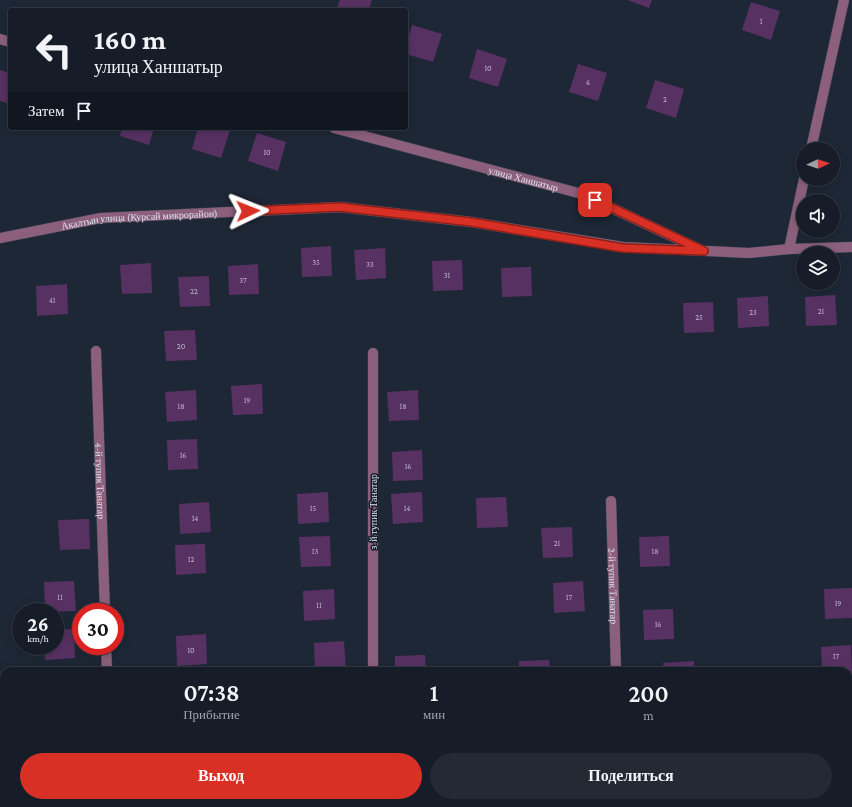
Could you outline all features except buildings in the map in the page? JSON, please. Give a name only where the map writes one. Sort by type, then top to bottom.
[{"type":"street","points":[[813,142],[844,0]]},
{"type":"street","name":"улица Ханшатыр","points":[[342,130],[582,194],[704,251]]},
{"type":"street","points":[[789,249],[802,186]]},
{"type":"street","name":"Акалтын улица (Курсай микрорайон)","points":[[0,238],[101,218],[340,207],[471,222],[623,248],[749,253],[789,249],[852,247]]},
{"type":"street","name":"4-й тупик Танатар","points":[[96,350],[105,603]]},
{"type":"street","name":"3-й тупик Танатар","points":[[373,353],[373,667]]},
{"type":"street","name":"2-й тупик Танатар","points":[[611,501],[616,667]]},
{"type":"street","points":[[106,655],[106,667]]},
{"type":"route","points":[[248,211],[340,207],[471,222],[623,248],[704,251],[595,200]]}]
